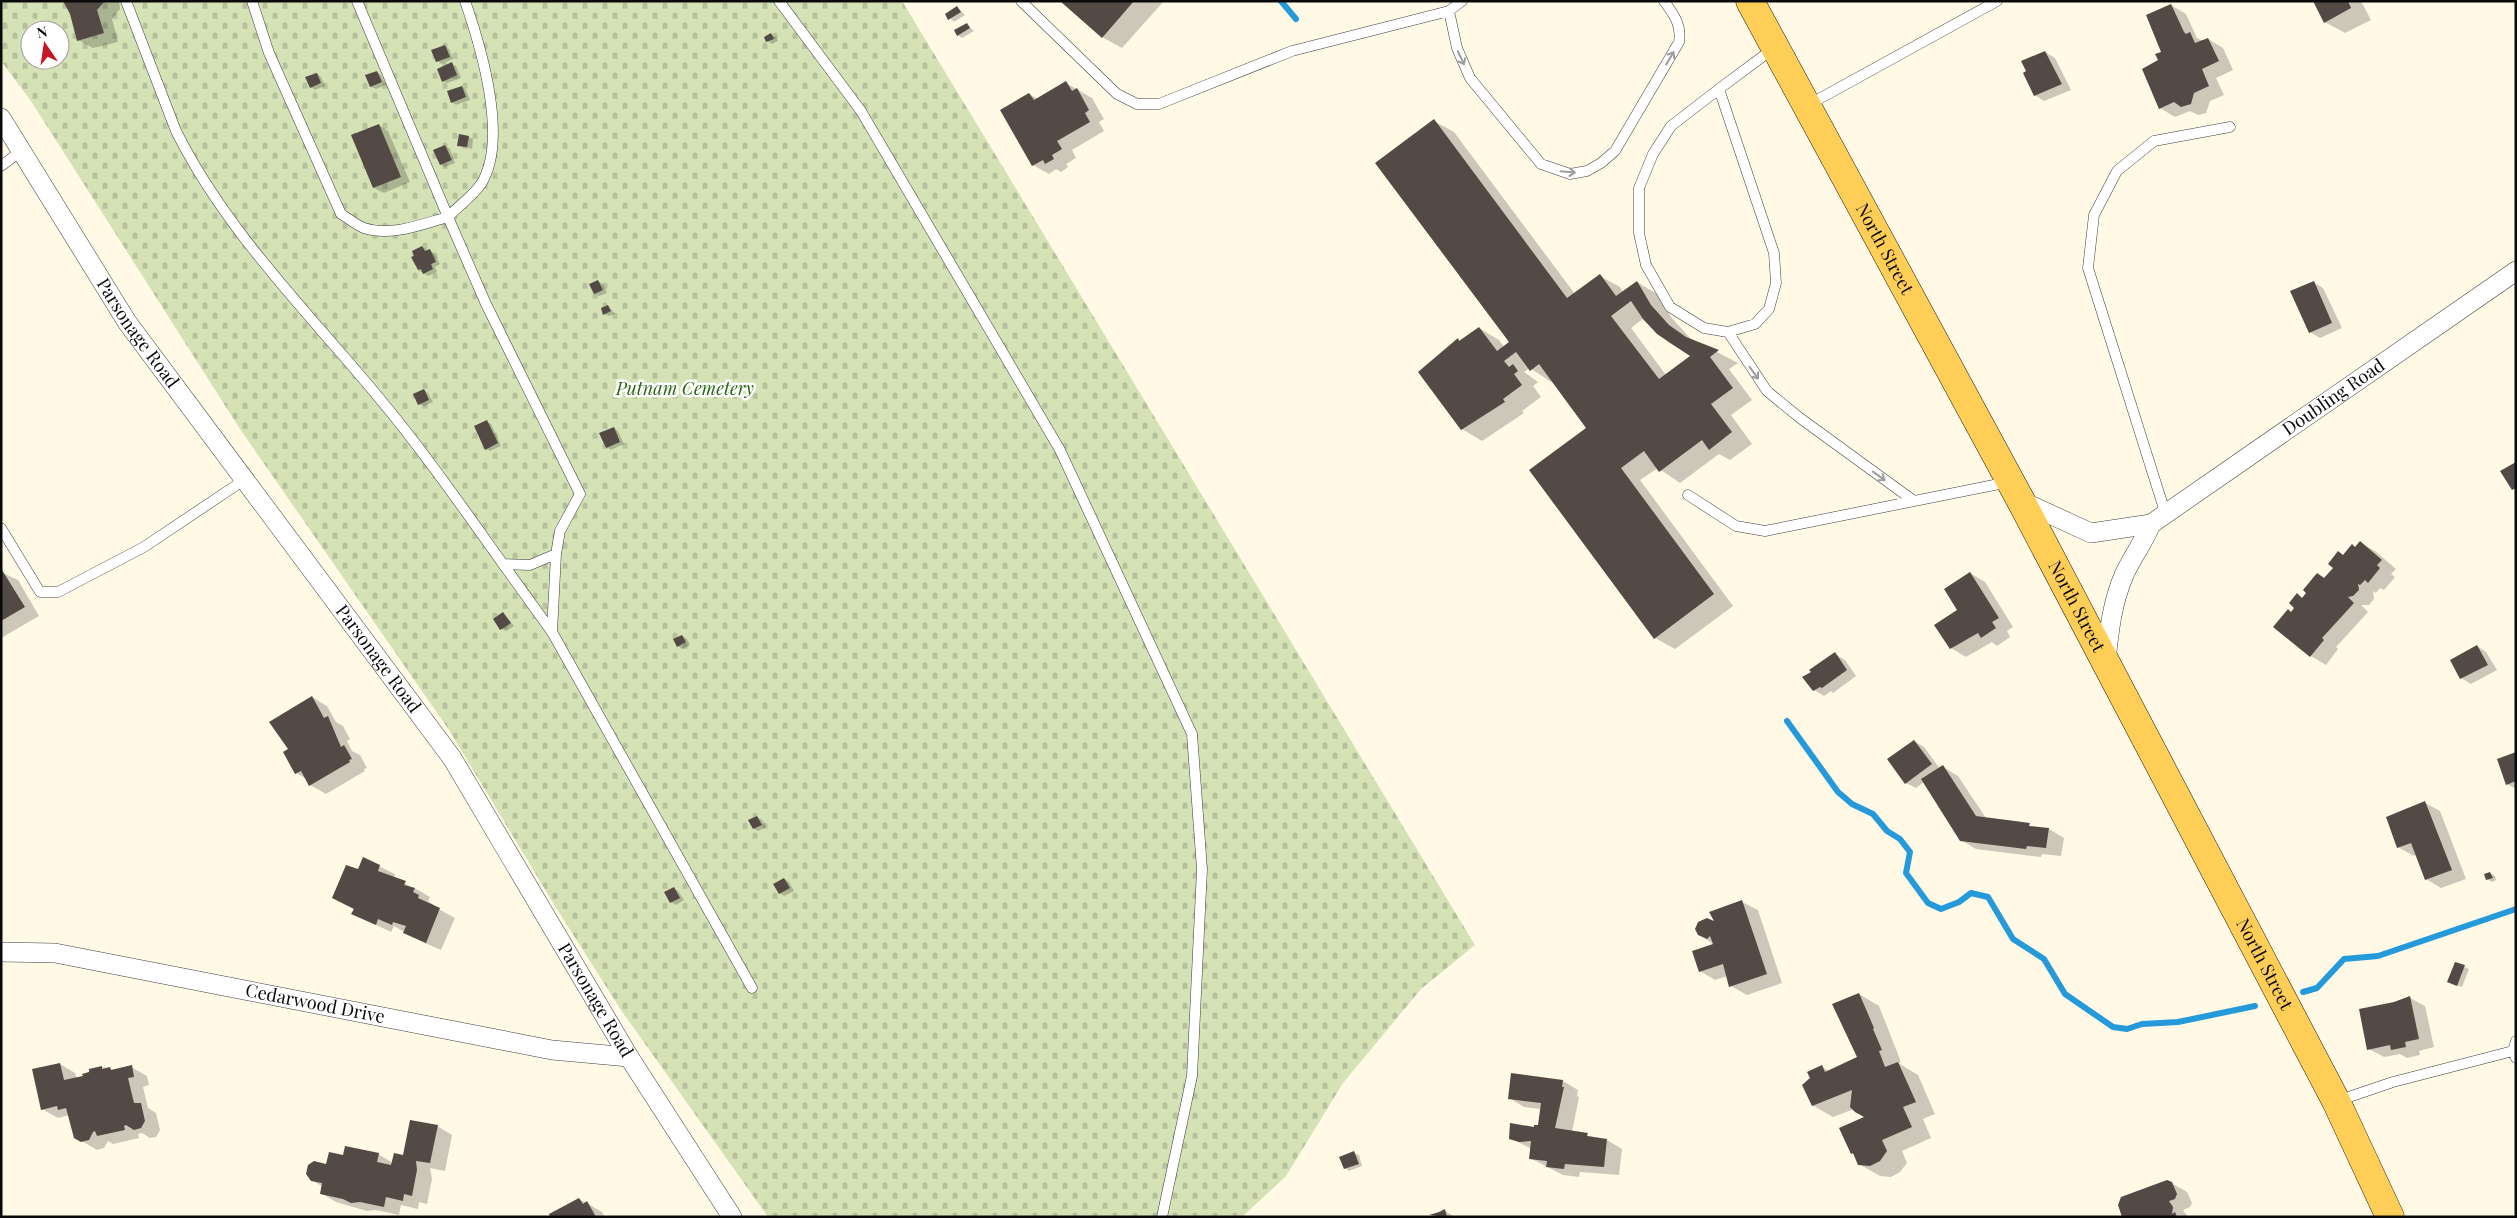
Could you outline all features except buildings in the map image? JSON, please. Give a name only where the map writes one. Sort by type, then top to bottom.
[{"type":"main road","name":"North Street","points":[[1750,1],[2016,491],[2336,1101],[2390,1217]]},
{"type":"street","name":"Parsonage Road","points":[[1,118],[128,322],[452,758],[629,1057],[732,1217]]},
{"type":"street","name":"Doubling Road","points":[[2016,491],[2091,533],[2158,518],[2516,272]]},
{"type":"street","points":[[2106,663],[2110,617],[2125,575],[2158,518]]},
{"type":"street","name":"Cedarwood Drive","points":[[1,952],[55,953],[552,1050],[629,1057]]},
{"type":"lane","points":[[126,1],[159,90],[186,150],[233,223],[311,319],[380,399],[552,632],[752,988]]},
{"type":"lane","points":[[252,1],[269,53],[341,214],[364,228],[384,231],[405,229],[448,216],[481,184],[489,163],[493,128],[490,88],[475,29],[465,1]]},
{"type":"lane","points":[[357,1],[486,304],[580,494],[560,531],[556,554],[552,632]]},
{"type":"lane","points":[[779,1],[861,111],[1060,450],[1192,734],[1202,869],[1192,1066],[1169,1193],[1162,1217]]},
{"type":"lane","points":[[1021,1],[1117,94],[1137,104],[1159,104],[1292,51],[1449,11],[1462,1]]},
{"type":"lane","points":[[1449,11],[1457,48],[1470,78],[1541,164],[1570,174],[1587,171],[1601,163],[1615,151],[1679,42],[1681,31],[1677,19],[1664,1]]},
{"type":"lane","points":[[1807,105],[1997,1]]},
{"type":"lane","points":[[1719,89],[1774,253],[1776,283],[1770,309],[1755,324],[1728,332],[1704,328],[1670,307],[1646,265],[1639,233],[1639,188],[1653,154],[1671,126],[1719,89],[1775,47]]},
{"type":"lane","points":[[2158,518],[2088,268],[2094,215],[2117,171],[2154,141],[2230,127]]},
{"type":"lane","points":[[1,166],[21,151]]},
{"type":"lane","points":[[1728,332],[1767,391],[1800,418],[1914,501]]},
{"type":"lane","points":[[1,528],[40,592],[58,592],[144,547],[244,480]]},
{"type":"lane","points":[[1688,495],[1736,526],[1765,531],[1914,501],[2016,491]]},
{"type":"lane","points":[[503,564],[530,565],[556,554]]},
{"type":"lane","points":[[2336,1101],[2393,1082],[2515,1055],[2516,1041]]},
{"type":"green space","name":"Putnam Cemetery","points":[[1,1],[902,1],[1475,945],[1421,989],[1343,1083],[1286,1176],[1242,1217],[768,1217],[621,1010],[555,906],[449,730],[240,429],[31,101],[1,61]]},
{"type":"waterway","points":[[1281,1],[1296,19]]},
{"type":"waterway","points":[[1787,721],[1838,792],[1852,804],[1873,814],[1887,831],[1900,839],[1910,852],[1906,873],[1928,903],[1941,909],[1959,902],[1971,893],[1988,897],[2013,939],[2044,959],[2065,994],[2113,1027],[2127,1029],[2142,1024],[2178,1022],[2255,1006]]},
{"type":"waterway","points":[[2303,992],[2317,988],[2344,959],[2378,956],[2516,909]]}]
